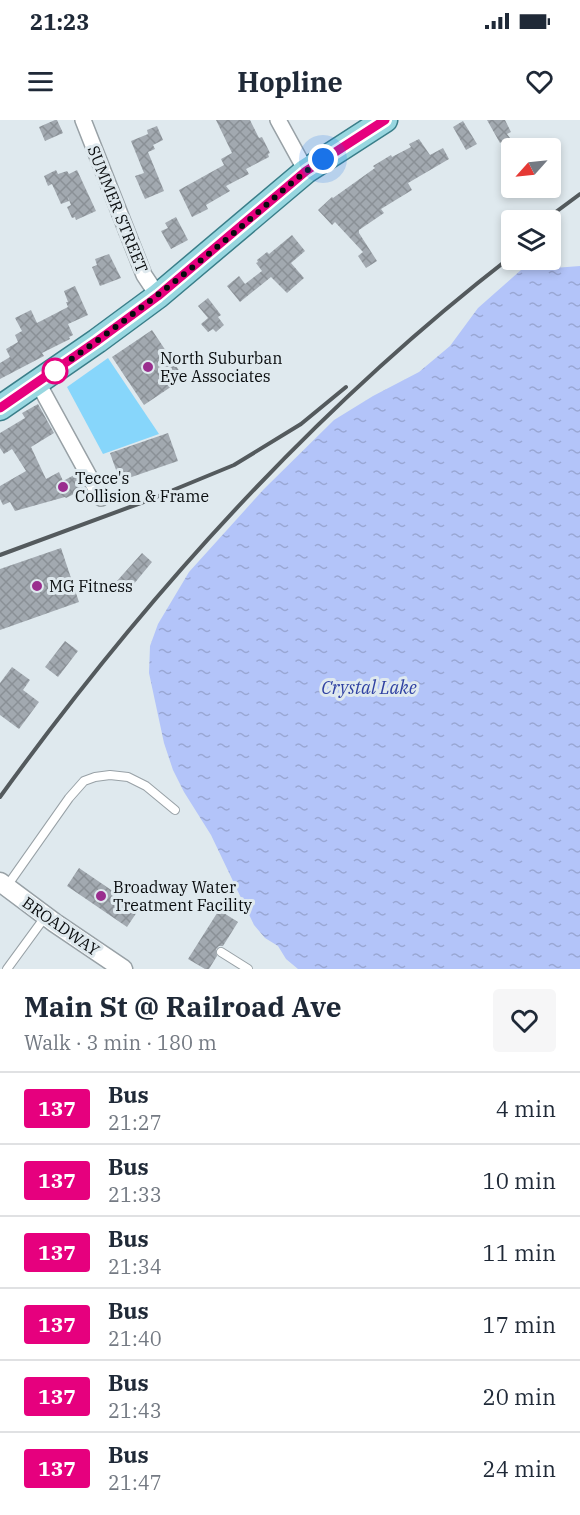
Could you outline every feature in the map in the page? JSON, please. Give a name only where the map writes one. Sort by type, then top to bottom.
[{"type":"main road","points":[[0,408],[158,296],[306,171],[385,120]]},
{"type":"street","name":"SUMMER STREET","points":[[83,120],[144,275],[158,296]]},
{"type":"street","points":[[278,120],[306,171]]},
{"type":"street","points":[[38,383],[101,498]]},
{"type":"street","name":"BROADWAY","points":[[3,885],[123,969]]},
{"type":"lane","points":[[3,885],[74,791],[90,778],[119,776],[135,780],[175,810]]},
{"type":"lane","points":[[7,969],[46,916]]},
{"type":"lane","points":[[220,952],[248,969]]},
{"type":"shaded area","points":[[108,358],[159,434],[103,454],[67,387]]},
{"type":"water","name":"Crystal Lake","points":[[580,266],[580,969],[298,969],[286,959],[278,946],[265,938],[254,925],[211,835],[173,770],[164,743],[149,673],[150,646],[158,624],[189,572],[264,489],[334,420],[419,372],[450,346],[478,308],[521,270],[561,270],[561,267]]},
{"type":"building","points":[[55,120],[63,133],[45,141],[39,127]]},
{"type":"building","points":[[216,120],[250,120],[270,153],[269,157],[246,169],[249,174],[226,186],[230,191],[206,205],[208,209],[192,217],[179,190],[224,165],[221,159],[232,153]]},
{"type":"building","points":[[487,120],[505,120],[511,132],[507,134],[510,138],[501,138],[500,143]]},
{"type":"building","points":[[463,121],[477,144],[466,150],[453,127]]},
{"type":"building","points":[[157,126],[163,140],[153,145],[155,149],[148,152],[164,191],[145,199],[135,176],[144,173],[131,141],[148,134],[147,130]]},
{"type":"building","points":[[419,139],[430,155],[443,148],[449,159],[408,183],[412,190],[381,209],[384,213],[359,230],[377,261],[366,268],[358,256],[363,252],[335,222],[332,225],[318,210],[332,197],[375,168],[373,166],[411,147],[409,144]]},
{"type":"building","points":[[56,170],[58,174],[67,171],[69,174],[77,170],[96,211],[76,220],[75,217],[72,218],[67,207],[71,205],[67,195],[69,201],[61,204],[52,184],[48,186],[44,176]]},
{"type":"building","points":[[176,217],[188,240],[171,249],[161,231],[168,228],[165,223]]},
{"type":"building","points":[[292,235],[305,251],[291,263],[304,278],[287,293],[271,277],[240,302],[227,286],[239,276],[245,284],[262,271],[256,263],[257,260],[267,252],[269,254]]},
{"type":"building","points":[[109,254],[121,278],[100,286],[92,267],[97,265],[95,259]]},
{"type":"building","points":[[75,286],[88,315],[68,324],[73,335],[69,337],[70,339],[42,353],[44,356],[0,379],[0,363],[10,357],[6,349],[18,342],[15,335],[22,331],[15,318],[31,310],[37,323],[68,307],[64,291]]},
{"type":"building","points":[[208,298],[221,315],[218,317],[224,325],[216,332],[213,329],[208,332],[201,324],[208,318],[198,306]]},
{"type":"building","name":"North Suburban Eye Associates","points":[[152,330],[184,378],[144,405],[112,357]]},
{"type":"building","points":[[38,404],[54,433],[31,447],[46,479],[59,472],[63,481],[76,474],[84,489],[66,498],[15,511],[10,502],[3,505],[0,499],[0,486],[26,471],[12,449],[4,454],[0,448],[0,433],[25,418],[22,413]]},
{"type":"building","points":[[168,433],[178,461],[120,481],[110,453]]},
{"type":"building","name":"MG Fitness","points":[[61,548],[79,602],[0,630],[0,569]]},
{"type":"building","points":[[142,553],[152,562],[128,591],[117,581]]},
{"type":"building","points":[[65,641],[78,651],[58,677],[45,667]]},
{"type":"building","points":[[12,667],[30,680],[23,690],[39,702],[19,729],[0,715],[0,683]]},
{"type":"building","name":"Broadway Water Treatment Facility","points":[[79,868],[139,909],[127,927],[67,886]]},
{"type":"building","points":[[219,910],[238,922],[223,946],[216,949],[217,956],[209,969],[205,969],[188,959]]},
{"type":"railway","points":[[558,210],[580,194]]},
{"type":"railway","points":[[0,797],[114,649],[236,508],[301,441],[369,377],[439,315],[501,265]]},
{"type":"railway","points":[[0,555],[149,500],[234,465],[301,424],[346,387]]},
{"type":"bus line","name":"137","points":[[0,408],[158,296],[306,171],[344,144],[385,120]]},
{"type":"place","name":"North Suburban Eye Associates","points":[[148,367]]},
{"type":"place","name":"Tecce's Collision & Frame","points":[[63,487]]},
{"type":"place","name":"MG Fitness","points":[[37,586]]},
{"type":"place","name":"Broadway Water Treatment Facility","points":[[101,896]]},
{"type":"route","points":[[55,371],[50,374],[158,296],[236,232],[288,185],[323,159]]}]
